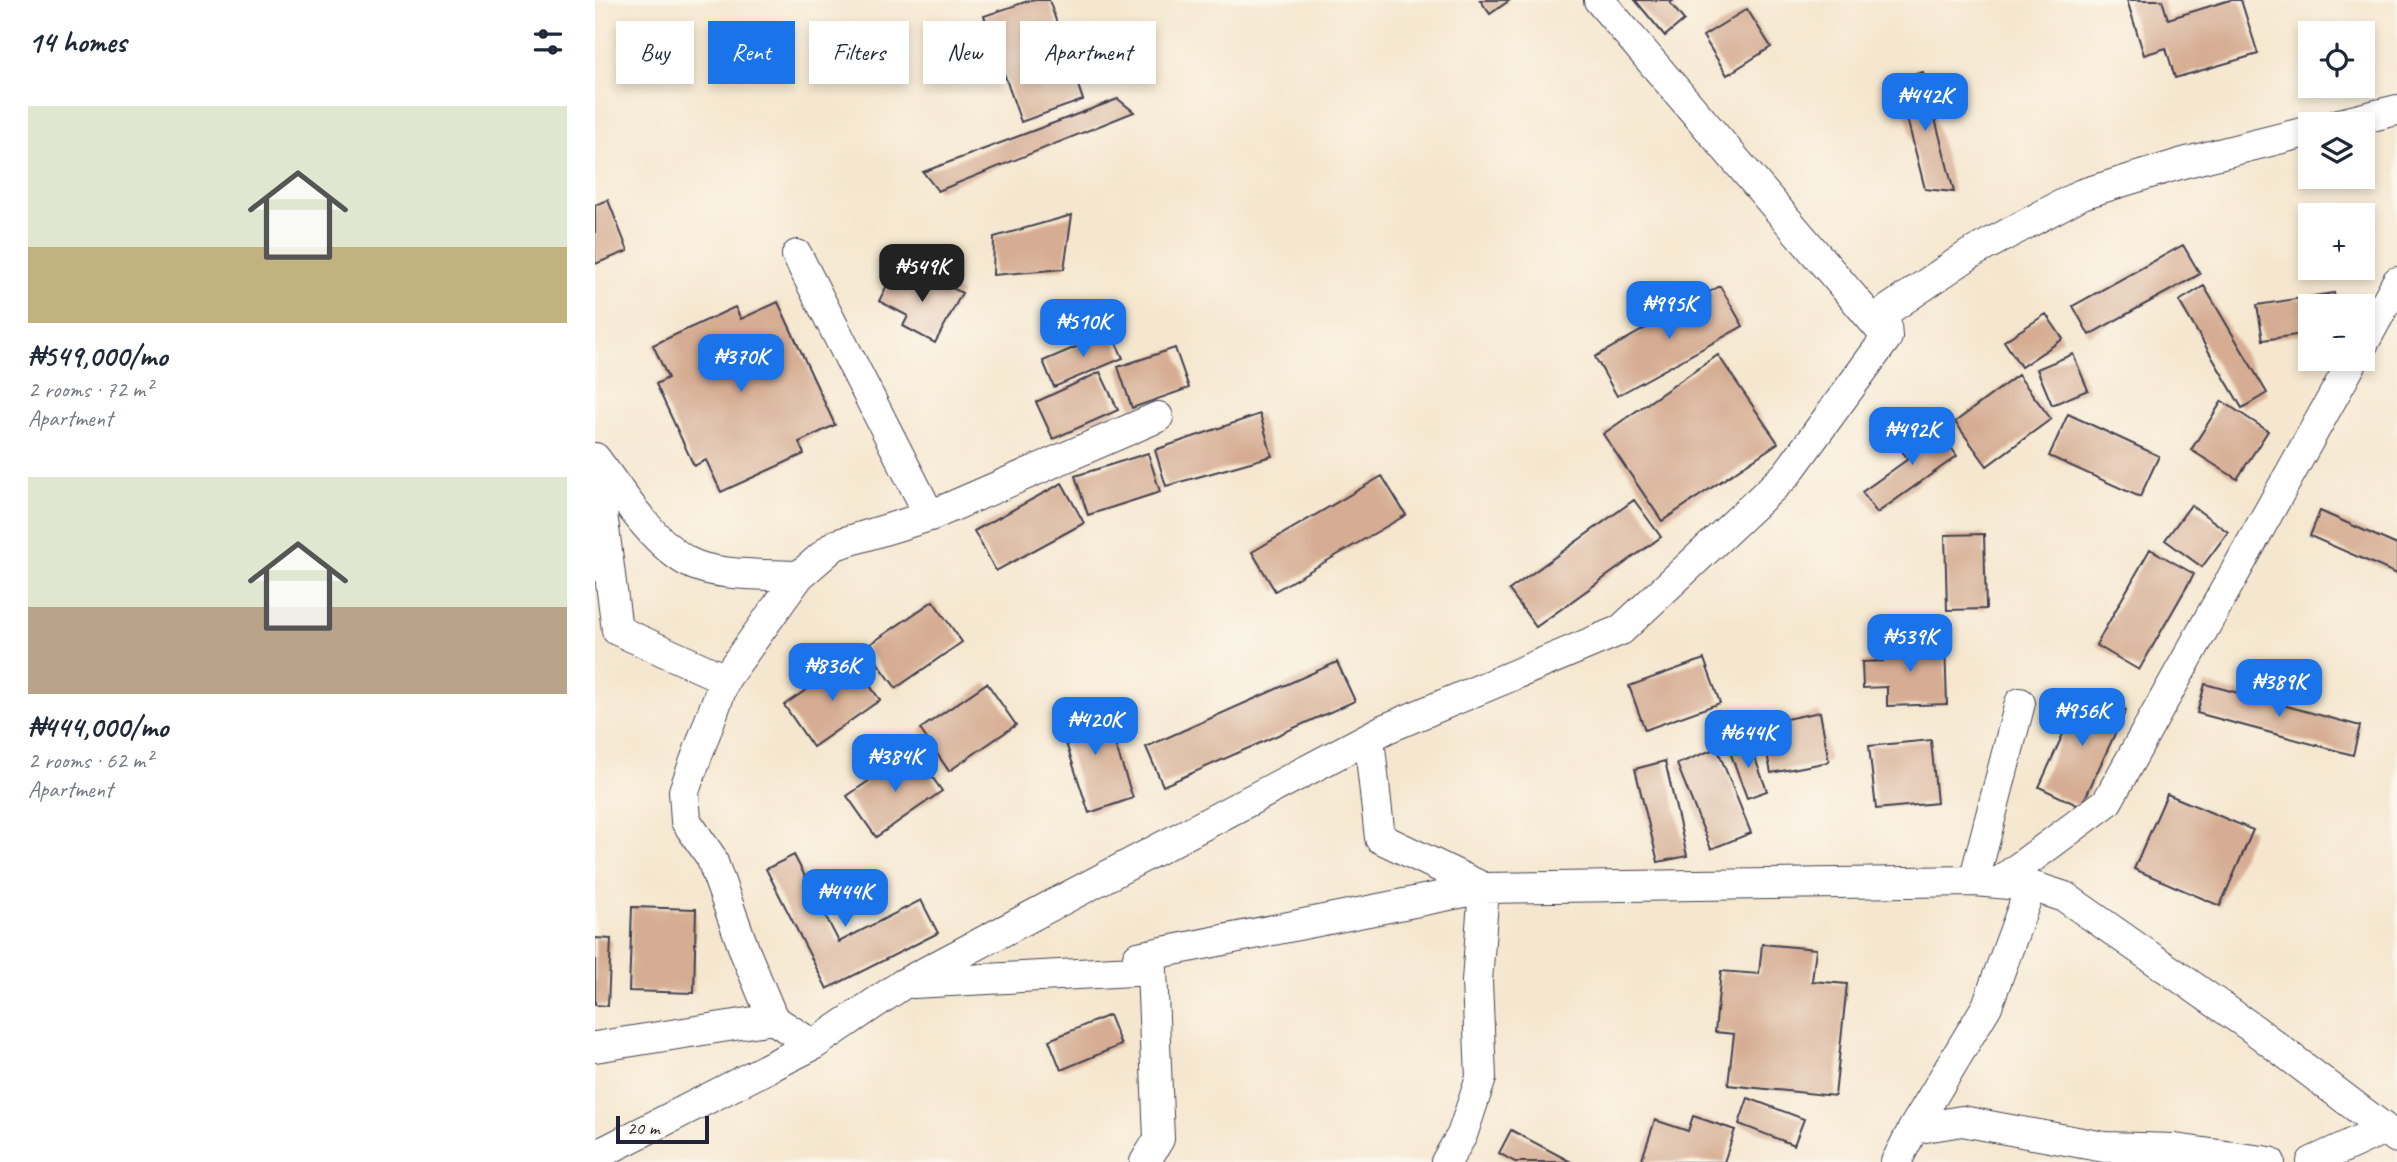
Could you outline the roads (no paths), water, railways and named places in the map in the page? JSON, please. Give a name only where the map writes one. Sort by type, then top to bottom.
[{"type":"street","points":[[1599,0],[1887,337]]},
{"type":"street","points":[[2375,115],[2397,110]]},
{"type":"street","points":[[595,1156],[813,1045],[903,984],[1384,729],[1621,630],[1786,475],[1887,337],[1885,312],[1970,254],[2082,194],[2183,163],[2298,134]]},
{"type":"street","points":[[797,256],[930,516]]},
{"type":"street","points":[[2375,322],[2397,282]]},
{"type":"street","points":[[1986,882],[2107,802],[2347,371]]},
{"type":"street","points":[[813,1045],[773,1018],[745,953],[711,857],[686,821],[684,791],[725,680],[799,576],[835,545],[930,516],[1158,417]]},
{"type":"street","points":[[595,458],[650,531],[688,562],[726,573],[799,576]]},
{"type":"street","points":[[595,458],[617,630],[725,680]]},
{"type":"street","points":[[1986,882],[2020,702]]},
{"type":"street","points":[[1369,738],[1380,838],[1484,888]]},
{"type":"street","points":[[1145,1162],[1159,1139],[1152,970],[1138,957],[1484,888],[1986,882],[2031,886],[2065,897],[2252,1028],[2391,1133]]},
{"type":"street","points":[[1896,1162],[1987,1006],[2031,886]]},
{"type":"street","points":[[1446,1162],[1462,1135],[1481,1079],[1477,981],[1484,888]]},
{"type":"street","points":[[903,984],[1152,970]]},
{"type":"street","points":[[595,1047],[773,1018]]},
{"type":"street","points":[[1913,1129],[1962,1121],[2104,1147],[2175,1149],[2270,1162]]},
{"type":"street","points":[[2312,1162],[2391,1133]]}]
